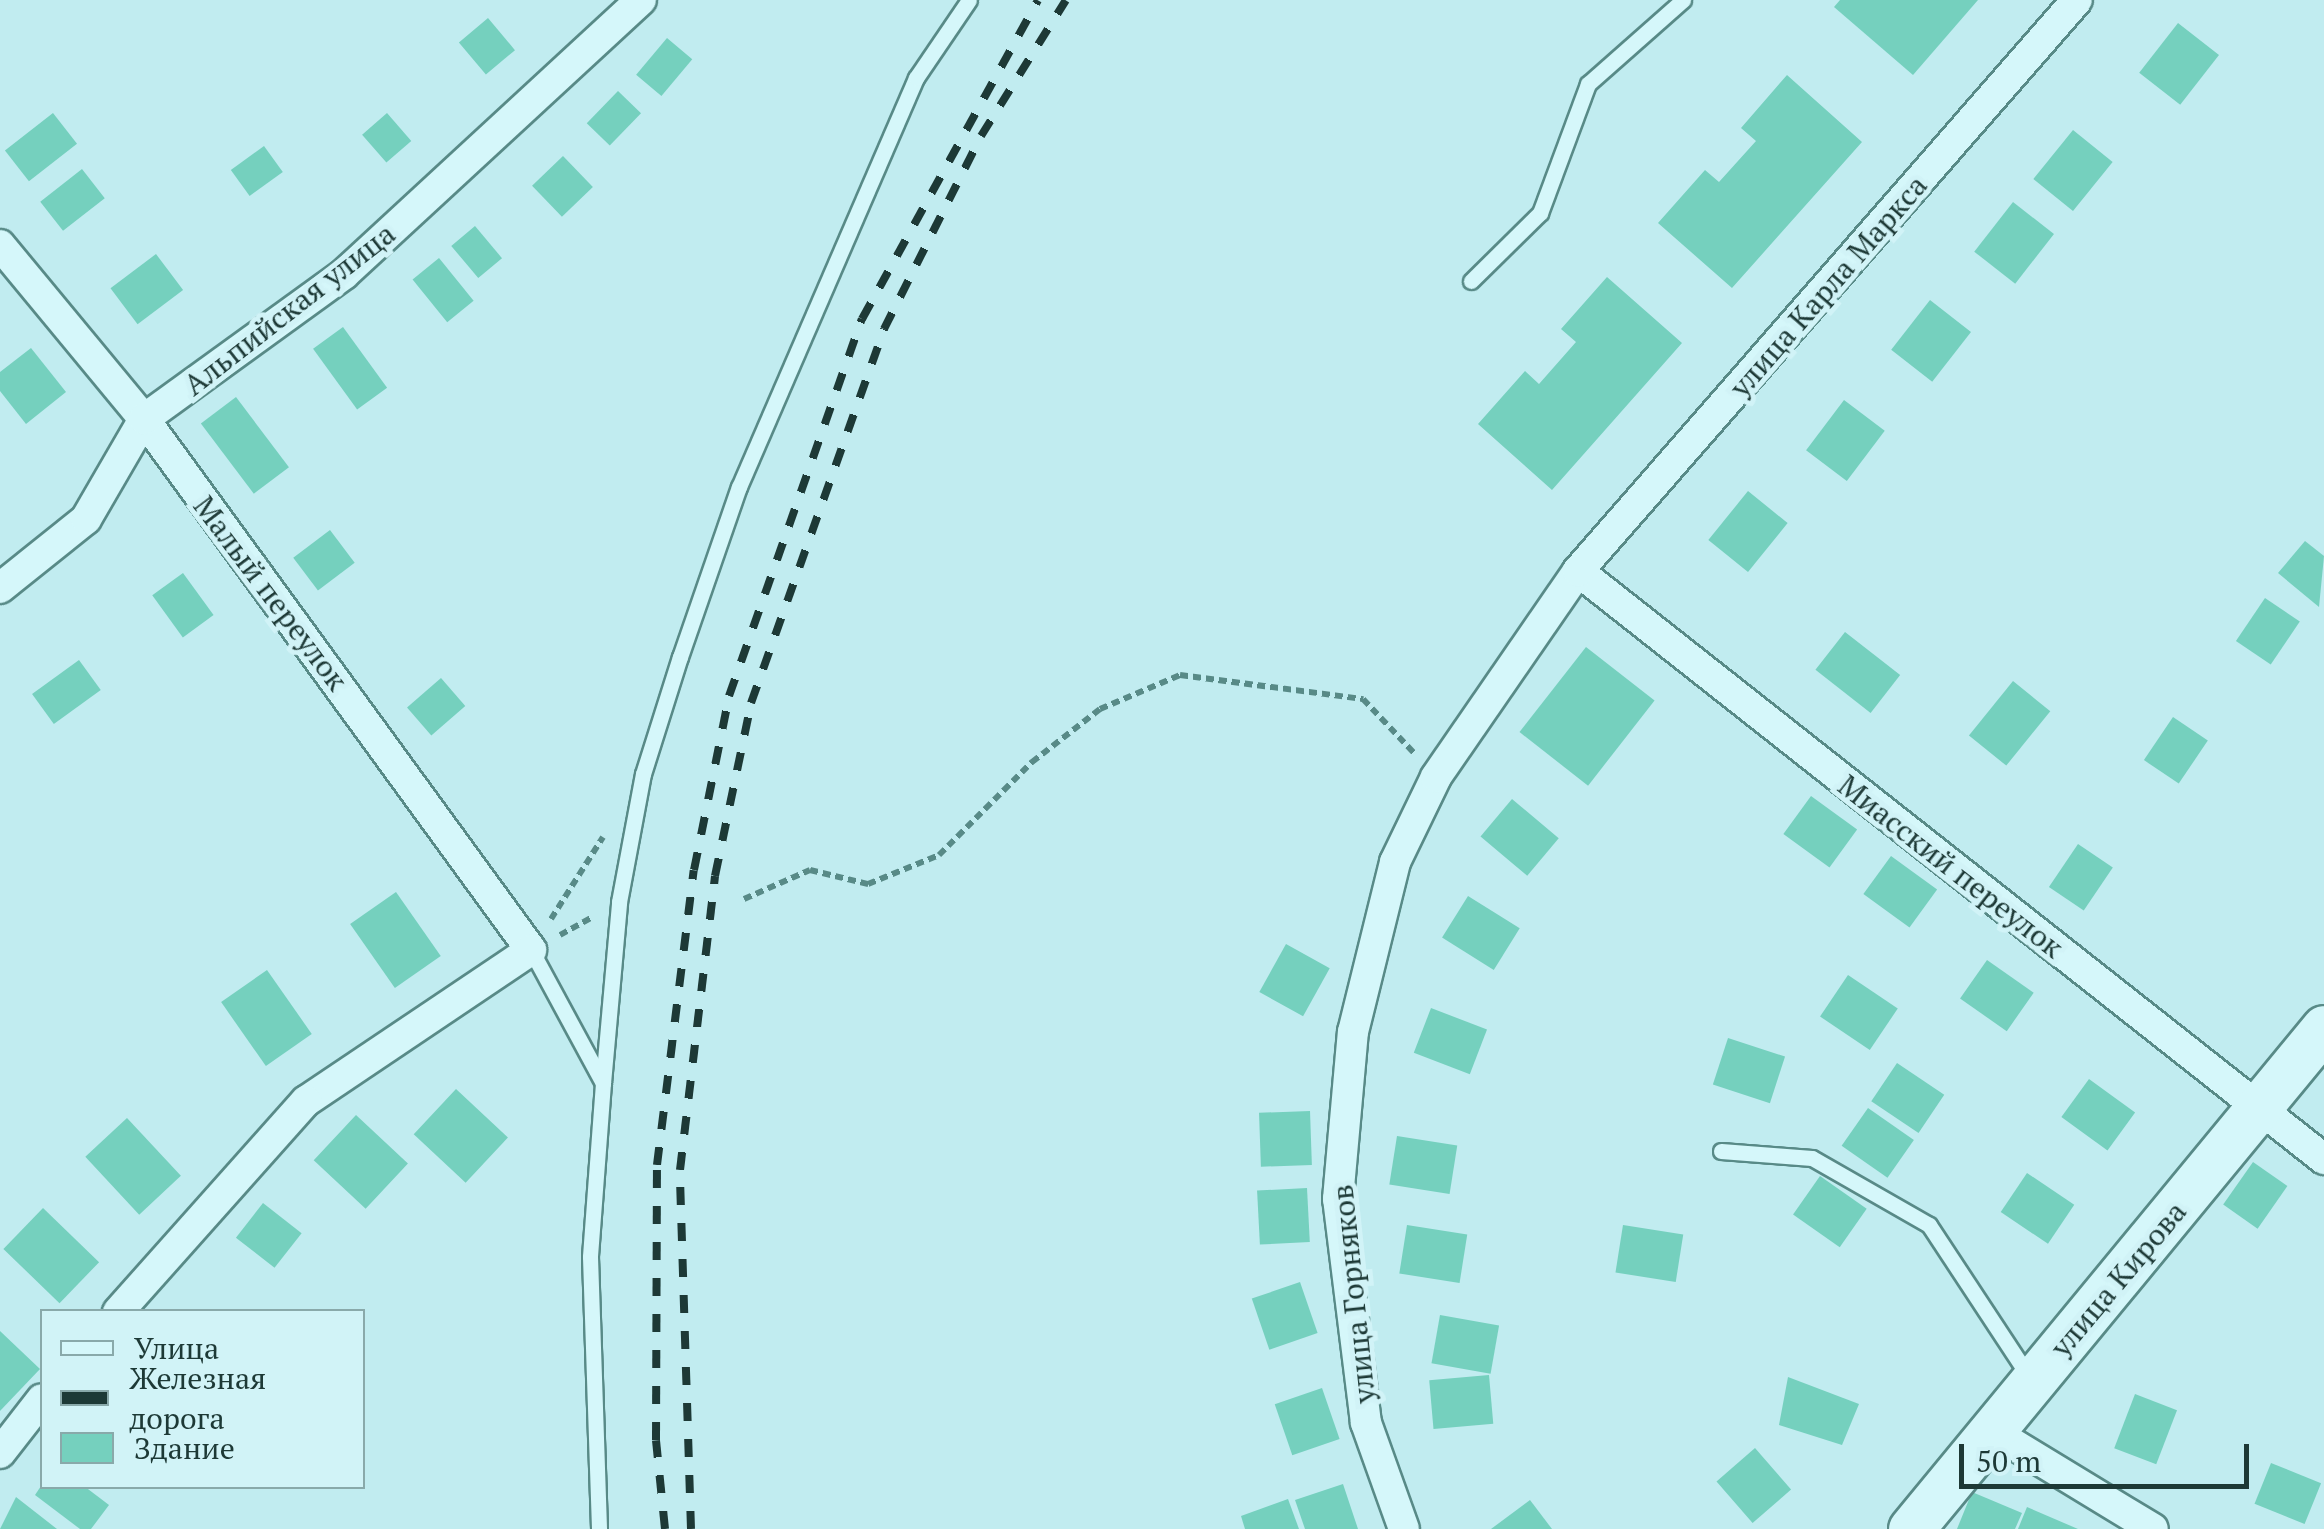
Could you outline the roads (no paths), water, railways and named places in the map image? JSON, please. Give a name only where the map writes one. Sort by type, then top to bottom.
[{"type":"street","name":"Альпийская улица","points":[[0,588],[86,520],[144,419],[344,274],[640,0]]},
{"type":"street","name":"улица Карла Маркса","points":[[1578,571],[2078,0]]},
{"type":"street","name":"Малый переулок","points":[[0,245],[144,419],[531,950]]},
{"type":"street","name":"улица Горняков","points":[[1404,1529],[1366,1424],[1338,1199],[1353,1032],[1396,862],[1436,777],[1578,571]]},
{"type":"street","name":"Миасский переулок","points":[[1578,571],[2324,1159]]},
{"type":"street","points":[[121,1309],[306,1102],[531,950]]},
{"type":"street","name":"улица Кирова","points":[[1910,1529],[2324,1028]]},
{"type":"street","points":[[0,1453],[40,1402]]},
{"type":"street","points":[[1992,1431],[2153,1529]]},
{"type":"lane","points":[[599,1529],[590,1257],[619,902],[643,774],[739,487],[916,78],[969,0]]},
{"type":"lane","points":[[1472,281],[1540,212],[1588,84],[1683,0]]},
{"type":"lane","points":[[531,950],[603,1083]]},
{"type":"lane","points":[[1720,1152],[1812,1158],[1928,1225],[2033,1382]]},
{"type":"railway","points":[[665,1529],[656,1440],[657,1165],[694,870],[729,696],[862,319],[1038,0]]},
{"type":"railway","points":[[691,1529],[680,1170],[715,876],[751,703],[884,329],[981,136],[1066,0]]}]
